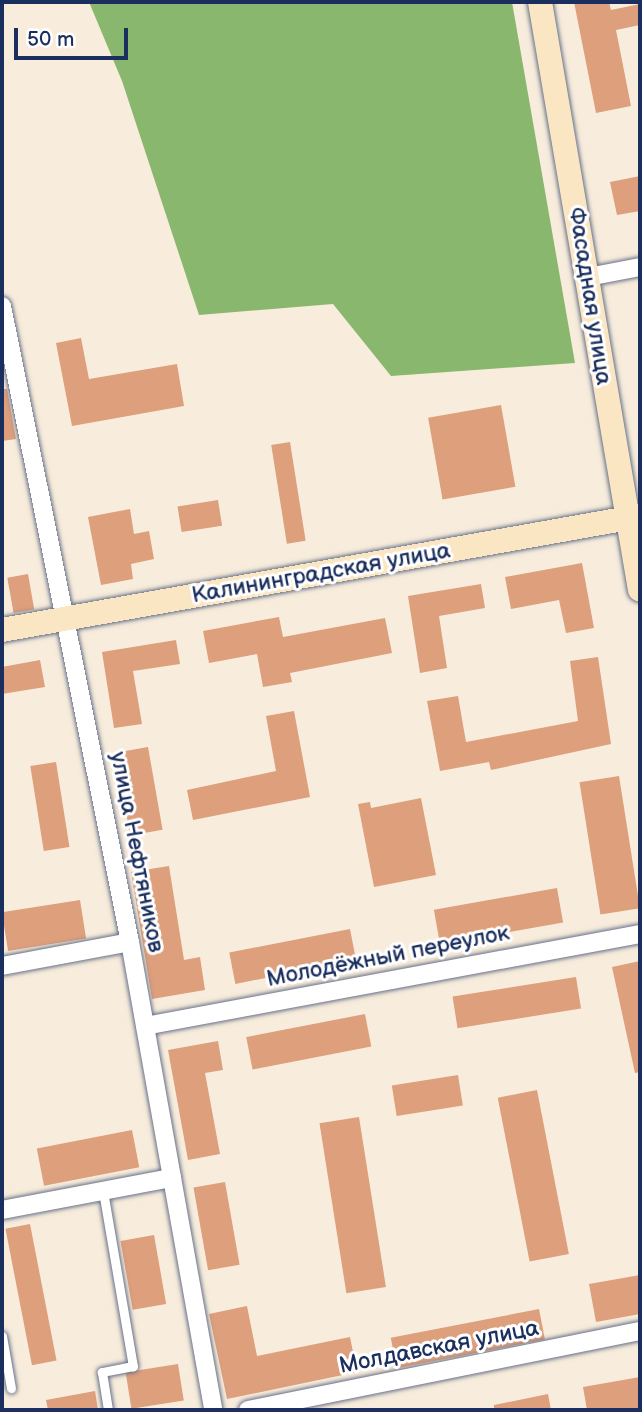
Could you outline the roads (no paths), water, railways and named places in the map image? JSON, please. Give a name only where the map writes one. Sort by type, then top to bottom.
[{"type":"street","name":"Фасадная улица","points":[[540,2],[634,518],[640,590]]},
{"type":"street","points":[[588,277],[640,267]]},
{"type":"street","name":"улица Нефтяников","points":[[2,306],[130,942],[213,1410]]},
{"type":"street","name":"Калининградская улица","points":[[2,630],[634,518]]},
{"type":"street","name":"Молодёжный переулок","points":[[145,1026],[640,934]]},
{"type":"street","points":[[2,966],[130,942]]},
{"type":"street","points":[[2,1210],[172,1178]]},
{"type":"street","name":"Молдавская улица","points":[[248,1410],[640,1331]]},
{"type":"lane","points":[[103,1191],[133,1366],[102,1372],[108,1410]]},
{"type":"lane","points":[[2,1336],[11,1388]]}]
